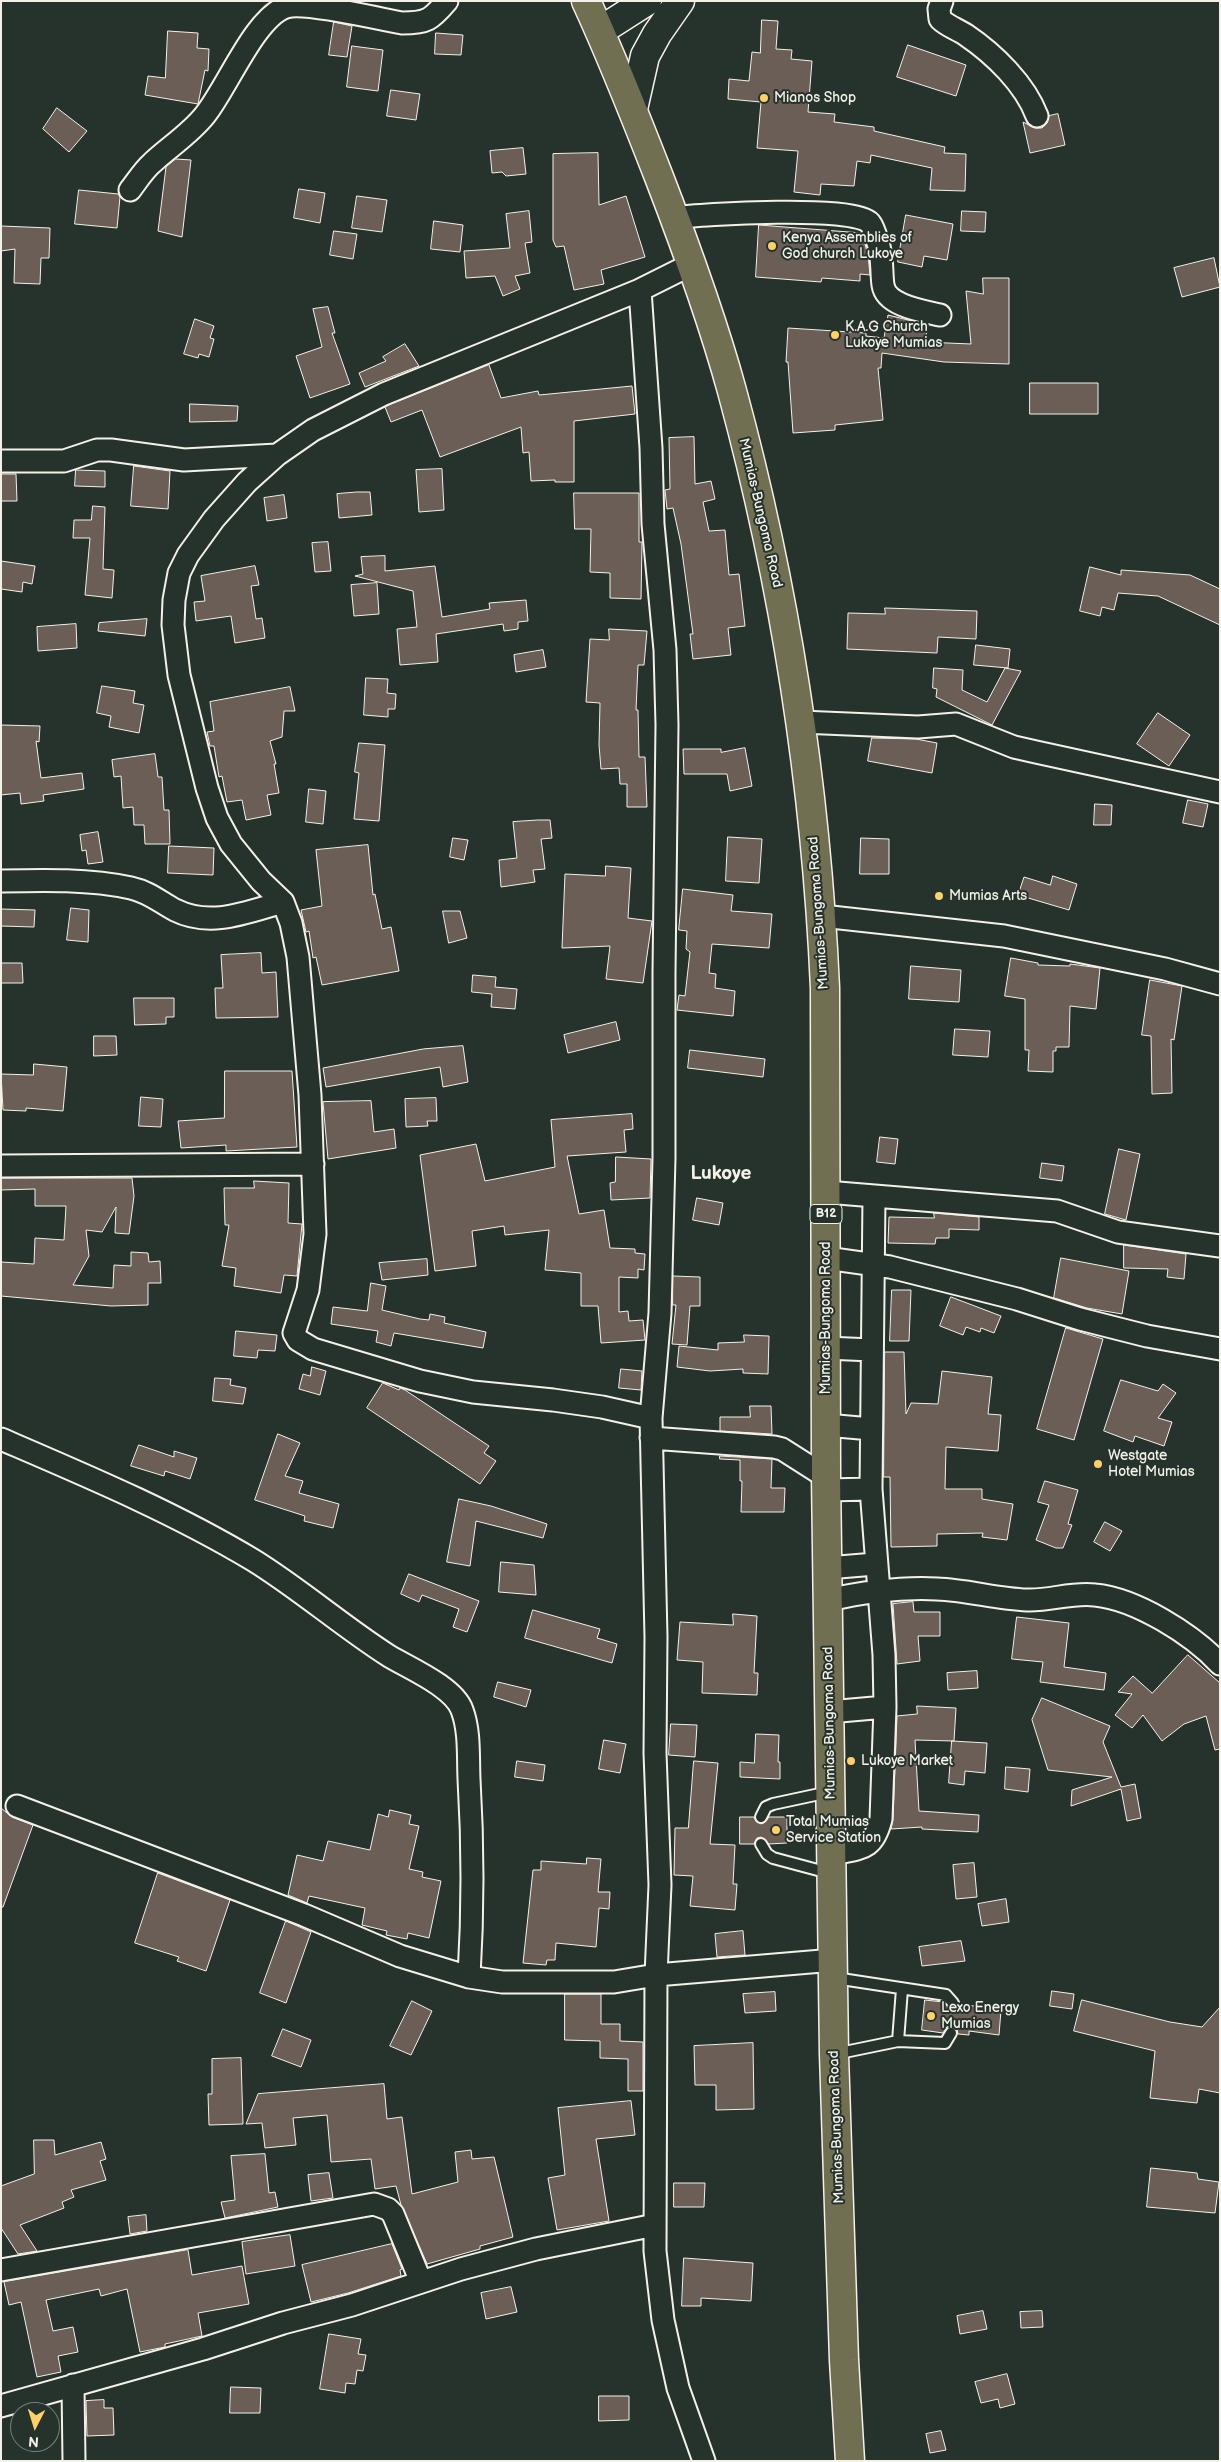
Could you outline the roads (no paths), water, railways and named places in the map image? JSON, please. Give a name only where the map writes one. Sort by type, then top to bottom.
[{"type":"highway","name":"Mumias-Bungoma Road","points":[[586,1],[633,109],[692,264],[732,390],[784,614],[801,722],[822,916],[826,1192],[826,1484],[834,2054],[844,2360],[850,2461]]},
{"type":"street","points":[[130,190],[150,165],[187,134],[205,115],[260,28],[281,10],[287,7],[305,6],[402,23],[418,23],[429,21],[447,1]]},
{"type":"street","points":[[600,31],[647,1]]},
{"type":"street","points":[[633,109],[645,56],[657,34],[680,1]]},
{"type":"street","points":[[942,1],[938,9],[940,19],[973,40],[1003,67],[1024,90],[1037,116]]},
{"type":"street","points":[[674,218],[742,212],[820,213],[865,219],[871,224],[880,247],[883,285],[888,295],[903,304],[940,315]]},
{"type":"street","points":[[692,264],[640,290],[507,342],[384,394],[336,417],[276,455],[225,505],[188,555],[178,573],[173,618],[177,660],[204,781],[217,818],[231,844],[244,862],[283,902],[291,923],[302,983],[314,1164],[314,1255],[308,1290],[294,1331],[296,1337],[304,1345],[420,1381],[473,1392],[602,1407],[651,1428],[782,1449],[826,1484],[871,1489]]},
{"type":"street","points":[[640,290],[651,448],[653,524],[665,650],[667,724],[664,1158],[660,1313],[651,1428],[656,1637],[655,1753],[660,1884],[656,1975],[655,2224],[663,2320],[678,2388],[704,2461]]},
{"type":"street","points":[[1,460],[64,461],[104,450],[184,460],[276,455]]},
{"type":"street","points":[[801,722],[918,727],[956,724],[1014,747],[1220,792]]},
{"type":"street","points":[[1,881],[81,882],[129,887],[159,898],[183,913],[210,919],[240,914],[283,902]]},
{"type":"street","points":[[822,916],[1004,936],[1165,969],[1220,984]]},
{"type":"street","points":[[1,1166],[314,1164]]},
{"type":"street","points":[[826,1192],[1057,1212],[1118,1232],[1220,1246]]},
{"type":"street","points":[[832,1864],[865,1848],[877,1836],[880,1819],[885,1707],[884,1655],[877,1591],[871,1489],[874,1196]]},
{"type":"street","points":[[826,1258],[874,1265],[1017,1299],[1080,1319],[1147,1336],[1220,1349]]},
{"type":"street","points":[[826,1348],[872,1350]]},
{"type":"street","points":[[826,1425],[871,1429]]},
{"type":"street","points":[[1,1439],[132,1495],[253,1560],[388,1655],[440,1686],[457,1700],[462,1710],[467,1738],[471,1808],[472,1921],[468,1977]]},
{"type":"street","points":[[827,1568],[875,1564]]},
{"type":"street","points":[[828,1600],[877,1591],[938,1589],[1027,1600],[1077,1594],[1110,1597],[1128,1603],[1171,1626],[1192,1639],[1220,1664]]},
{"type":"street","points":[[829,1712],[885,1707]]},
{"type":"street","points":[[17,1806],[304,1915],[400,1956],[468,1977],[502,1982],[571,1983],[627,1981],[656,1975],[834,1969]]},
{"type":"street","points":[[1,2270],[374,2204],[388,2209],[393,2214],[420,2282]]},
{"type":"street","points":[[1,2406],[203,2349],[283,2323],[352,2305],[420,2282],[536,2249],[655,2224]]},
{"type":"street","points":[[73,2385],[74,2461]]},
{"type":"lane","points":[[761,1817],[766,1808],[773,1804],[831,1792]]},
{"type":"lane","points":[[761,1844],[767,1854],[773,1858],[832,1864]]},
{"type":"lane","points":[[834,1969],[902,1989],[946,1995],[953,2004]]},
{"type":"lane","points":[[898,2041],[902,1989]]},
{"type":"lane","points":[[834,2054],[898,2041],[945,2043],[951,2033]]},
{"type":"place","name":"Mianos Shop","points":[[764,98]]},
{"type":"place","name":"Kenya Assemblies of God church Lukoye","points":[[772,246]]},
{"type":"place","name":"K.A.G Church Lukoye Mumias","points":[[835,335]]},
{"type":"place","name":"Mumias Arts","points":[[939,896]]},
{"type":"place","name":"Westgate Hotel Mumias","points":[[1098,1464]]},
{"type":"place","name":"Lukoye Market","points":[[851,1761]]},
{"type":"place","name":"Total Mumias Service Station","points":[[776,1830]]},
{"type":"place","name":"Lexo Energy Mumias","points":[[931,2016]]},
{"type":"district","name":"Lukoye","points":[[721,1174]]}]
